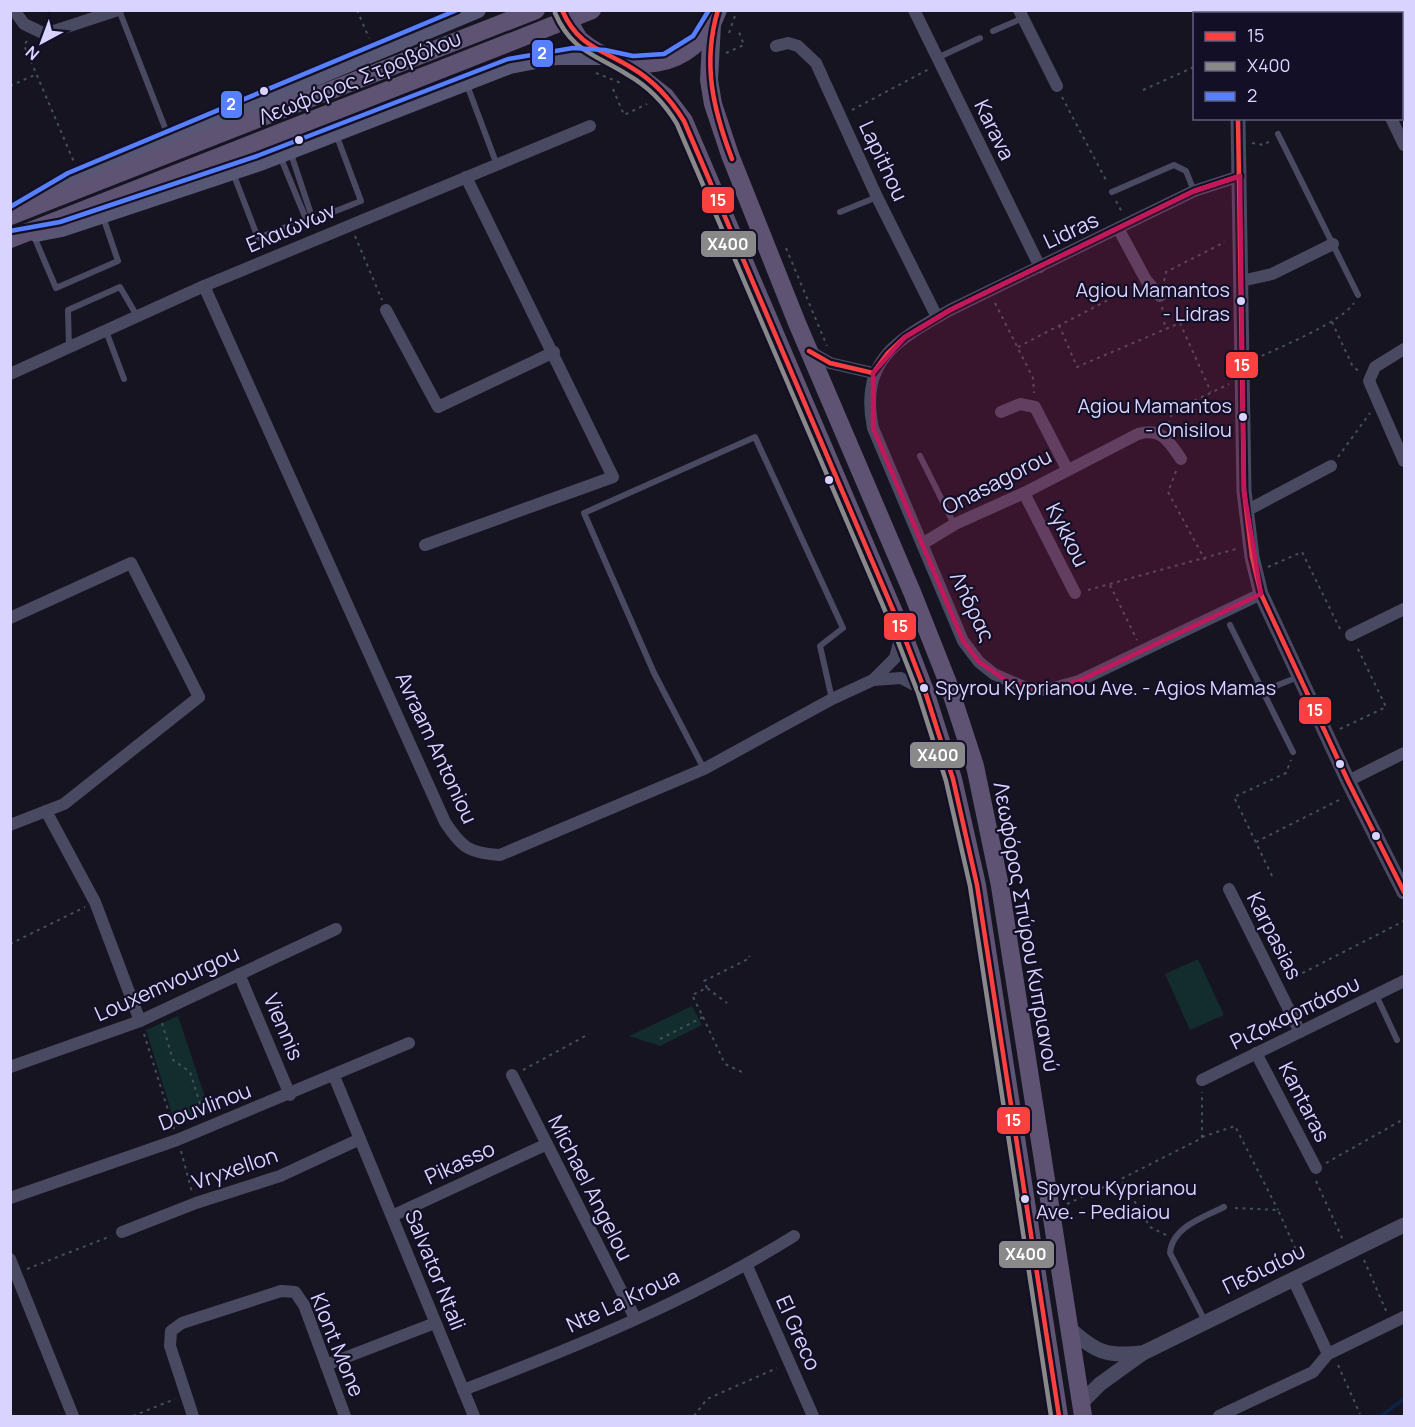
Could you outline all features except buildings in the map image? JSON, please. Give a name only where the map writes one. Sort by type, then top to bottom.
[{"type":"main road","points":[[13,215],[51,190],[80,176],[478,10]]},
{"type":"main road","name":"Λεωφόρος Στροβόλου","points":[[13,215],[536,10]]},
{"type":"main road","points":[[562,10],[579,39],[604,57]]},
{"type":"main road","name":"Λεωφόρος Στροβόλου","points":[[22,236],[592,10]]},
{"type":"main road","points":[[22,236],[62,229],[233,173],[465,81],[533,60],[573,55],[604,57],[623,63],[654,64],[678,56],[698,41],[715,17]]},
{"type":"main road","name":"Λεωφόρος Σπύρου Κυπριανού","points":[[715,17],[708,59],[713,104],[809,351],[912,592],[948,683],[975,766],[1000,886],[1082,1410]]},
{"type":"main road","name":"Λεωφόρος Σπύρου Κυπριανού","points":[[623,63],[665,96],[684,121],[902,631],[925,691],[952,779],[977,885],[1059,1416]]},
{"type":"street","points":[[14,10],[24,24],[34,31],[45,34],[57,32],[118,10]]},
{"type":"street","name":"Karava","points":[[914,10],[1041,267]]},
{"type":"street","points":[[1021,14],[1056,87]]},
{"type":"street","name":"Lapithou","points":[[776,46],[788,43],[808,53],[816,63],[877,197],[937,317]]},
{"type":"street","points":[[1238,120],[1246,512],[1255,570],[1261,594],[1351,787],[1404,892]]},
{"type":"street","points":[[1392,120],[1404,145]]},
{"type":"street","name":"Ελαιώνων","points":[[10,374],[204,286],[590,126]]},
{"type":"street","name":"Lidras","points":[[873,373],[887,354],[937,317],[1124,228],[1194,191],[1240,176]]},
{"type":"street","points":[[425,545],[613,477],[554,352],[466,177]]},
{"type":"street","points":[[1124,228],[1146,280],[1160,296]]},
{"type":"street","points":[[1241,281],[1272,274],[1333,244]]},
{"type":"street","name":"Avraam Antoniou","points":[[204,286],[445,822],[462,846],[480,854],[500,855],[704,769],[832,699],[873,680]]},
{"type":"street","points":[[386,310],[438,407],[554,352]]},
{"type":"street","points":[[1404,348],[1382,362],[1370,376],[1370,387],[1404,461]]},
{"type":"street","points":[[809,351],[834,364],[873,373]]},
{"type":"street","name":"Λήδρας","points":[[873,373],[869,393],[873,428],[963,641],[979,662],[1010,683],[1046,690],[1060,688],[1261,594]]},
{"type":"street","points":[[1001,412],[1020,404],[1035,407],[1067,469]]},
{"type":"street","name":"Onasagorou","points":[[922,544],[955,524],[1024,493],[1138,434],[1153,431],[1164,435]]},
{"type":"street","points":[[1164,435],[1181,459]]},
{"type":"street","points":[[1246,512],[1331,466]]},
{"type":"street","name":"Kykkou","points":[[1024,493],[1075,594]]},
{"type":"street","points":[[10,618],[131,563],[199,697],[64,804],[10,825]]},
{"type":"street","points":[[1351,635],[1404,609]]},
{"type":"street","points":[[873,680],[895,658],[902,631]]},
{"type":"street","points":[[873,680],[902,678],[925,691]]},
{"type":"street","points":[[1351,787],[1404,753]]},
{"type":"street","points":[[46,811],[95,902],[140,1021]]},
{"type":"street","name":"Karpasias","points":[[1228,889],[1300,1032]]},
{"type":"street","name":"Louxemvourgou","points":[[10,1067],[140,1021],[336,929]]},
{"type":"street","name":"Viennis","points":[[239,974],[290,1095]]},
{"type":"street","name":"Ριζοκαρπάσου","points":[[1202,1080],[1404,981]]},
{"type":"street","name":"Douvlinou","points":[[10,1198],[208,1128],[409,1043]]},
{"type":"street","name":"Kantaras","points":[[1256,1053],[1316,1168]]},
{"type":"street","name":"Michael Angelou","points":[[512,1075],[545,1145],[635,1318]]},
{"type":"street","name":"Salvator Ntali","points":[[334,1076],[474,1416]]},
{"type":"street","name":"Vryxellon","points":[[122,1232],[196,1203],[280,1176],[360,1139]]},
{"type":"street","name":"Pikasso","points":[[392,1216],[545,1145]]},
{"type":"street","name":"Πεδιαίου","points":[[1143,1353],[1404,1225]]},
{"type":"street","name":"Nte La Kroua","points":[[463,1390],[539,1361],[747,1266],[794,1236]]},
{"type":"street","points":[[10,1259],[73,1416]]},
{"type":"street","name":"El Greco","points":[[747,1266],[813,1416]]},
{"type":"street","points":[[1300,1275],[1330,1353]]},
{"type":"street","name":"Klont Mone","points":[[193,1416],[170,1346],[171,1331],[182,1323],[281,1292],[295,1292],[304,1305],[345,1416]]},
{"type":"street","points":[[1219,1416],[1313,1372],[1330,1353],[1404,1317]]},
{"type":"street","points":[[326,1365],[435,1323]]},
{"type":"street","points":[[1069,1328],[1086,1344],[1104,1353],[1118,1356],[1143,1353]]},
{"type":"street","points":[[1082,1410],[1100,1384],[1143,1353]]},
{"type":"lane","points":[[118,10],[169,138]]},
{"type":"lane","points":[[993,31],[1021,14]]},
{"type":"lane","points":[[938,61],[980,38]]},
{"type":"lane","points":[[465,81],[497,165]]},
{"type":"lane","points":[[285,154],[313,220],[361,201],[336,134]]},
{"type":"lane","points":[[1278,134],[1359,296]]},
{"type":"lane","points":[[233,173],[258,238],[306,219],[285,154]]},
{"type":"lane","points":[[1112,192],[1166,166],[1174,165],[1186,171],[1194,191]]},
{"type":"lane","points":[[840,212],[877,197]]},
{"type":"lane","points":[[22,236],[56,288],[118,261],[103,216]]},
{"type":"lane","points":[[69,347],[68,310],[120,287],[137,316]]},
{"type":"lane","points":[[106,330],[124,379]]},
{"type":"lane","points":[[704,769],[654,673],[584,513],[755,437],[843,628],[820,646],[832,699]]},
{"type":"lane","points":[[920,456],[955,524]]},
{"type":"lane","points":[[1230,625],[1293,752]]},
{"type":"lane","points":[[1263,690],[1299,676]]},
{"type":"lane","points":[[1376,994],[1397,1040]]},
{"type":"lane","points":[[1206,1321],[1170,1253],[1174,1240],[1192,1224],[1224,1207]]},
{"type":"path","points":[[357,10],[376,52]]},
{"type":"path","points":[[728,34],[737,10]]},
{"type":"path","points":[[34,31],[24,45],[80,176]]},
{"type":"path","points":[[726,43],[724,54],[744,45],[739,32]]},
{"type":"path","points":[[840,116],[938,61]]},
{"type":"path","points":[[1143,90],[1193,68]]},
{"type":"path","points":[[592,72],[624,84]]},
{"type":"path","points":[[10,86],[37,75]]},
{"type":"path","points":[[1056,87],[1112,192],[1124,228]]},
{"type":"path","points":[[613,89],[624,115],[652,101]]},
{"type":"path","points":[[1240,141],[1264,145],[1278,134]]},
{"type":"path","points":[[350,225],[386,310]]},
{"type":"path","points":[[1165,329],[1160,296],[1166,272],[1240,234]]},
{"type":"path","points":[[783,242],[834,364]]},
{"type":"path","points":[[1018,347],[1146,280]]},
{"type":"path","points":[[989,291],[1034,378],[1035,407]]},
{"type":"path","points":[[1164,435],[1173,411],[1210,392],[1350,310],[1359,296]]},
{"type":"path","points":[[1332,321],[1353,367],[1370,376]]},
{"type":"path","points":[[1059,326],[1077,366],[1180,323],[1210,392]]},
{"type":"path","points":[[1331,466],[1378,403]]},
{"type":"path","points":[[1181,459],[1168,492],[1205,560]]},
{"type":"path","points":[[1075,594],[1205,560],[1250,544]]},
{"type":"path","points":[[1255,570],[1270,567],[1302,552],[1342,632],[1351,635],[1386,707],[1327,736]]},
{"type":"path","points":[[1110,585],[1142,651]]},
{"type":"path","points":[[1272,876],[1234,797],[1286,773],[1293,752]]},
{"type":"path","points":[[1256,842],[1351,787]]},
{"type":"path","points":[[10,944],[95,902]]},
{"type":"path","points":[[1277,986],[1404,921]]},
{"type":"path","points":[[727,1003],[707,988],[704,981],[750,958],[749,956]]},
{"type":"path","points":[[707,988],[692,995],[725,1064],[746,1074]]},
{"type":"path","points":[[158,1012],[173,1060],[190,1072],[208,1128]]},
{"type":"path","points":[[660,1039],[703,1017]]},
{"type":"path","points":[[140,1021],[196,1203]]},
{"type":"path","points":[[512,1075],[589,1034]]},
{"type":"path","points":[[1202,1080],[1202,1138]]},
{"type":"path","points":[[1392,1323],[1354,1249],[1315,1185],[1316,1168],[1404,1119]]},
{"type":"path","points":[[1050,1211],[1121,1179],[1202,1138],[1235,1126],[1278,1210],[1300,1275]]},
{"type":"path","points":[[1121,1179],[1150,1227],[1174,1240]]},
{"type":"path","points":[[1224,1207],[1278,1210]]},
{"type":"path","points":[[16,1273],[122,1232]]},
{"type":"path","points":[[1330,1353],[1360,1414]]},
{"type":"path","points":[[694,1416],[707,1399],[791,1362]]},
{"type":"path","points":[[133,1416],[186,1394]]},
{"type":"highlighted area","points":[[1240,176],[1244,491],[1261,594],[1079,681],[1046,690],[1010,683],[979,662],[963,641],[873,428],[873,373],[905,337],[950,310],[1194,191]]},
{"type":"green space","points":[[1198,959],[1224,1015],[1190,1030],[1165,974]]},
{"type":"green space","points":[[692,1006],[702,1025],[660,1046],[629,1036]]},
{"type":"green space","points":[[178,1016],[210,1112],[176,1127],[146,1030]]},
{"type":"waterway","points":[[1381,1416],[1404,1399]]},
{"type":"transit line","name":"2","points":[[10,207],[68,173],[457,10]]},
{"type":"transit line","name":"15","points":[[562,10],[568,22],[583,40],[648,79],[668,98],[684,121],[902,631],[925,691],[953,779],[977,885],[1059,1416]]},
{"type":"transit line","name":"2","points":[[10,231],[60,222],[257,156],[508,59],[573,48],[605,50],[633,56],[664,54],[693,36],[709,10]]},
{"type":"transit line","name":"15","points":[[718,10],[713,30],[710,67],[715,104],[732,159]]},
{"type":"transit line","name":"X400","points":[[555,13],[569,36],[577,44],[643,85],[662,103],[677,124],[895,634],[918,693],[946,781],[970,886],[1051,1416]]},
{"type":"transit line","name":"15","points":[[1238,120],[1244,491],[1252,557],[1261,594],[1348,781],[1404,892]]},
{"type":"transit line","name":"15","points":[[809,351],[830,363],[873,373],[887,354],[905,337],[950,310],[1194,191],[1240,176]]},
{"type":"place","name":"Agiou Mamantos - Lidras","points":[[1241,301]]},
{"type":"place","name":"Agiou Mamantos - Onisilou","points":[[1243,417]]},
{"type":"place","name":"Spyrou Kyprianou Ave. - Agios Mamas","points":[[924,688]]},
{"type":"place","name":"Spyrou Kyprianou Ave. - Pediaiou","points":[[1025,1199]]}]
